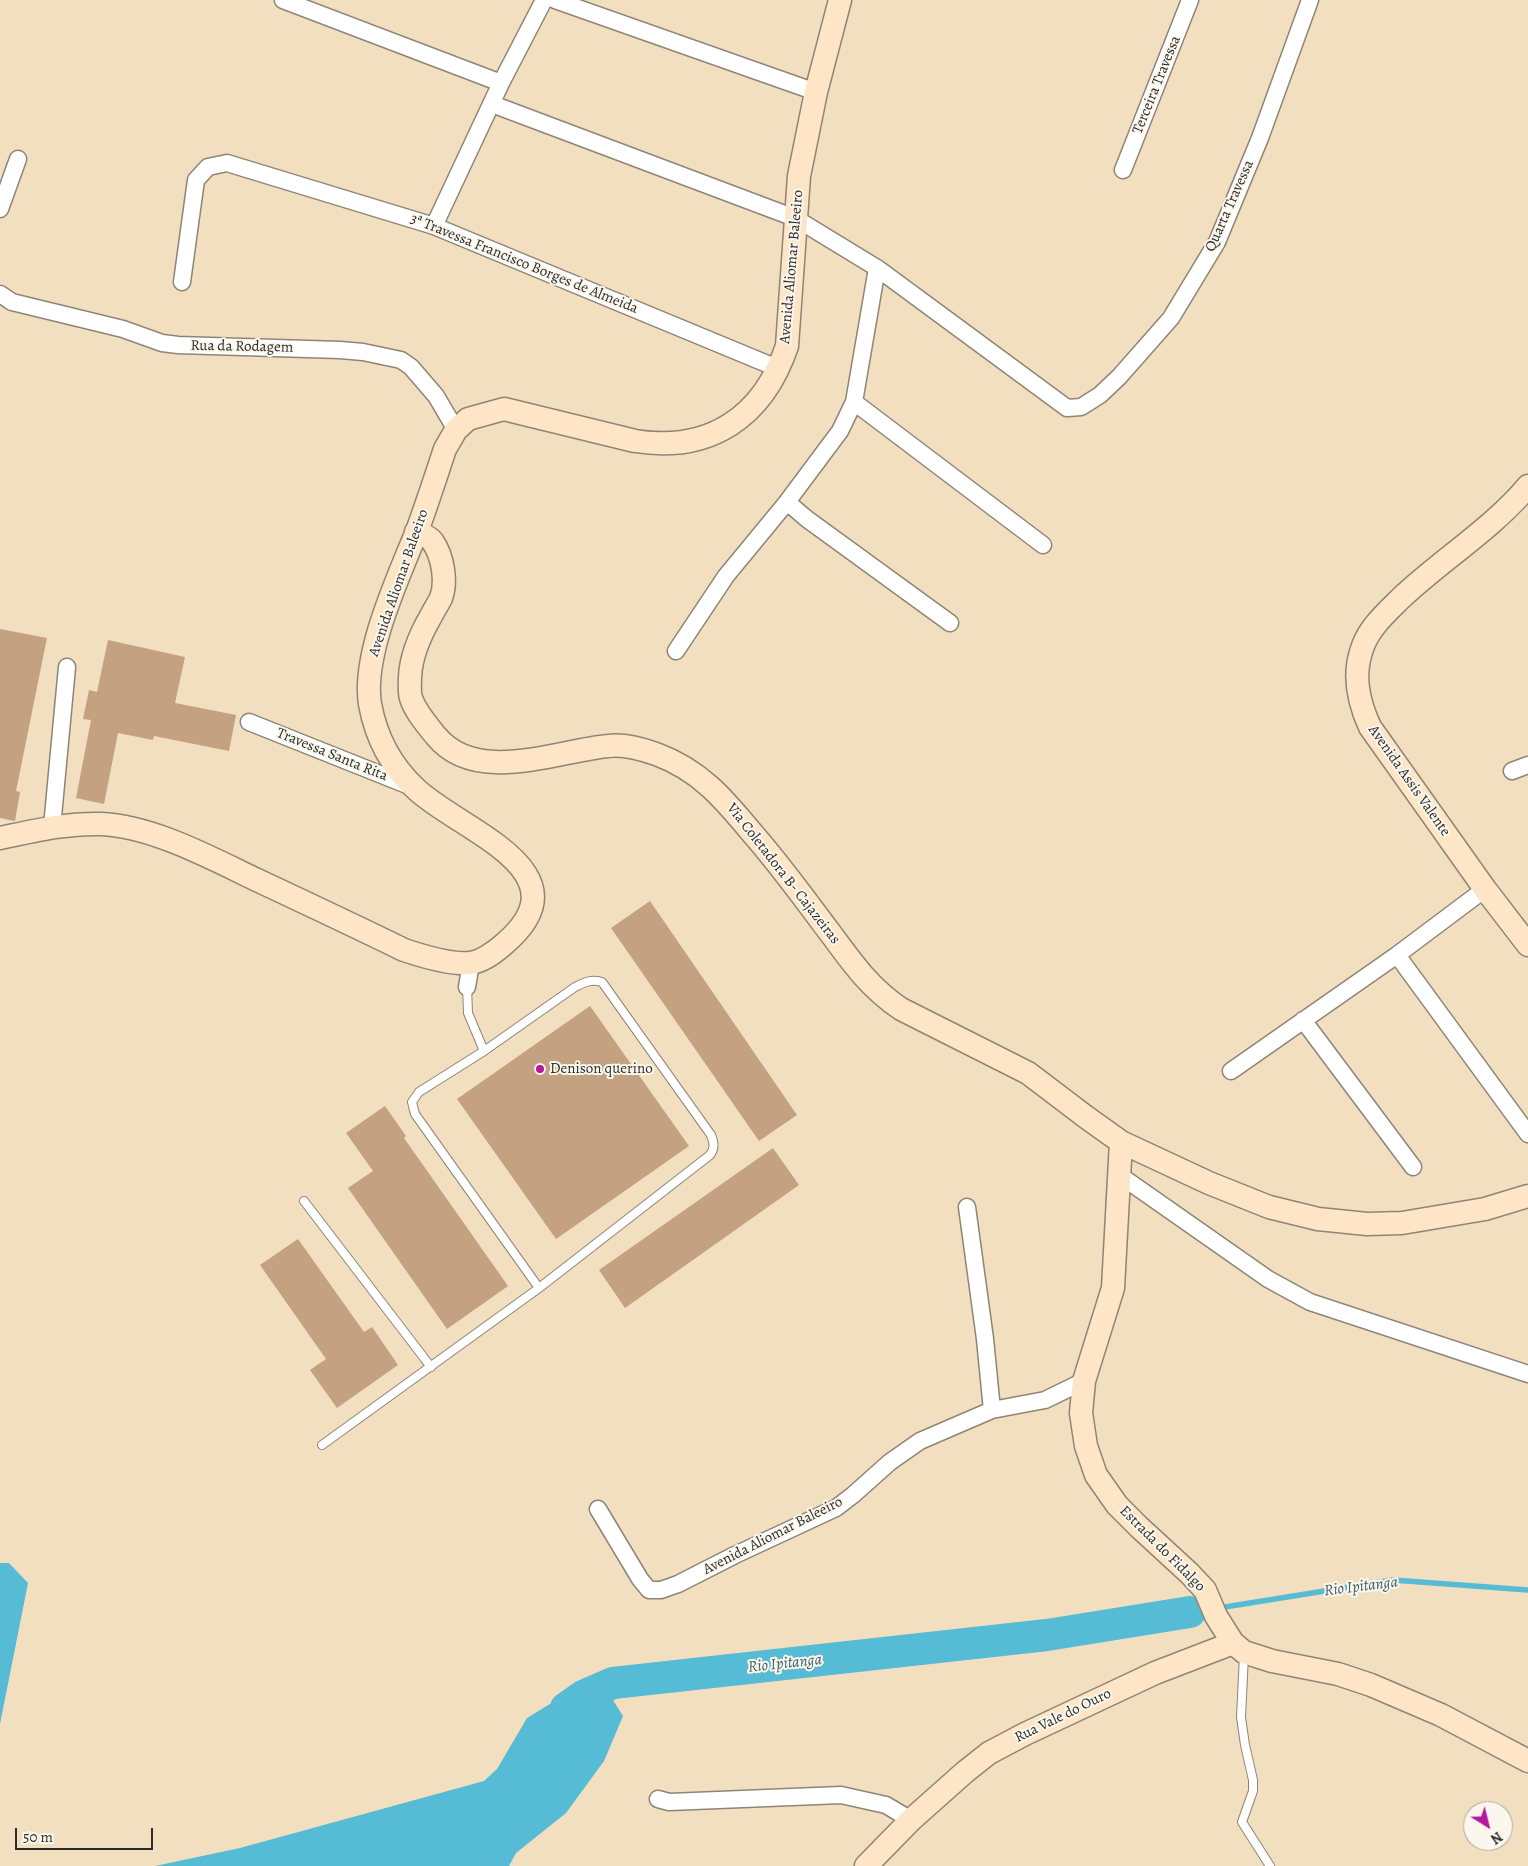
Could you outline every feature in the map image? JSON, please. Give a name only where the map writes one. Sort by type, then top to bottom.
[{"type":"main road","name":"Avenida Aliomar Baleeiro","points":[[471,963],[503,945],[526,918],[533,903],[533,893],[529,877],[517,862],[498,845],[429,801],[414,788],[396,767],[384,748],[370,704],[370,668],[374,650],[425,544],[425,509],[445,449],[456,430],[468,419],[504,409],[653,444],[676,444],[697,440],[725,428],[749,411],[767,388],[787,346],[799,176],[816,92],[840,0]]},
{"type":"main road","name":"Avenida Assis Valente","points":[[1528,486],[1495,520],[1414,586],[1386,613],[1366,639],[1362,647],[1358,668],[1360,705],[1370,727],[1485,889],[1528,945]]},
{"type":"main road","name":"Via Coletadora B- Cajazeiras","points":[[425,544],[444,577],[441,597],[421,633],[410,665],[411,697],[418,711],[437,738],[450,749],[464,756],[482,761],[504,762],[530,760],[610,745],[629,747],[656,754],[674,763],[700,778],[720,794],[770,854],[863,977],[882,996],[901,1009],[1028,1073],[1121,1142],[1208,1183],[1269,1207],[1318,1219],[1367,1224],[1402,1223],[1485,1209],[1528,1196]]},
{"type":"main road","points":[[0,838],[52,827],[102,824],[148,833],[199,852],[404,950],[424,956],[471,963]]},
{"type":"main road","name":"Estrada do Fidalgo","points":[[1121,1142],[1113,1288],[1084,1381],[1081,1413],[1084,1438],[1096,1475],[1117,1504],[1205,1590],[1216,1616],[1239,1648]]},
{"type":"main road","points":[[1239,1648],[1272,1661],[1338,1674],[1371,1685],[1441,1715],[1528,1761]]},
{"type":"main road","name":"Rua Vale do Ouro","points":[[866,1866],[910,1820],[989,1753],[1155,1673],[1239,1648]]},
{"type":"street","points":[[282,0],[501,84]]},
{"type":"street","points":[[434,226],[501,84],[544,0]]},
{"type":"street","points":[[555,0],[816,92]]},
{"type":"street","name":"Terceira Travessa","points":[[1123,170],[1190,0]]},
{"type":"street","name":"Quarta Travessa","points":[[877,268],[1067,408],[1081,407],[1100,395],[1119,377],[1171,318],[1217,242],[1260,138],[1310,0]]},
{"type":"street","points":[[492,104],[795,218],[877,268],[854,402],[840,431],[787,502],[726,576],[676,651]]},
{"type":"street","points":[[0,209],[18,159]]},
{"type":"street","name":"3ª Travessa Francisco Borges de Almeida","points":[[182,282],[196,180],[208,167],[227,163],[434,226],[777,368]]},
{"type":"street","name":"Rua da Rodagem","points":[[0,294],[12,302],[123,329],[162,343],[201,347],[340,350],[363,352],[401,360],[411,367],[436,396],[456,430]]},
{"type":"street","points":[[854,402],[1043,545]]},
{"type":"street","points":[[787,502],[807,519],[950,623]]},
{"type":"street","points":[[52,827],[67,666]]},
{"type":"street","name":"Travessa Santa Rita","points":[[249,722],[414,788]]},
{"type":"street","points":[[1512,771],[1528,765]]},
{"type":"street","points":[[1231,1071],[1397,955],[1485,889]]},
{"type":"street","points":[[1397,955],[1528,1134]]},
{"type":"street","points":[[467,987],[471,963]]},
{"type":"street","points":[[1303,1020],[1414,1167]]},
{"type":"street","points":[[1118,1174],[1268,1279],[1310,1302],[1528,1374]]},
{"type":"street","points":[[967,1207],[985,1339],[992,1410]]},
{"type":"street","name":"Avenida Aliomar Baleeiro","points":[[598,1509],[640,1579],[649,1590],[660,1590],[678,1584],[836,1508],[875,1474],[920,1441],[992,1410],[1045,1400],[1084,1381]]},
{"type":"street","points":[[658,1800],[669,1802],[841,1795],[886,1805],[910,1820]]},
{"type":"lane","points":[[322,1445],[539,1288],[710,1155],[713,1150],[714,1144],[711,1135],[602,982],[594,980],[575,987],[484,1051],[418,1092],[414,1097],[412,1108],[539,1288]]},
{"type":"lane","points":[[467,987],[468,1013],[484,1051]]},
{"type":"lane","points":[[304,1201],[430,1367]]},
{"type":"lane","points":[[1239,1648],[1241,1717],[1253,1780],[1253,1792],[1242,1822],[1270,1866]]},
{"type":"water","points":[[0,1563],[9,1563],[28,1583],[0,1724]]},
{"type":"water","points":[[600,1680],[623,1716],[604,1761],[566,1813],[516,1853],[509,1866],[155,1866],[240,1848],[484,1781],[497,1769],[527,1718],[563,1696]]},
{"type":"building","points":[[0,629],[47,638],[16,791],[20,792],[15,821],[0,818]]},
{"type":"building","points":[[108,640],[185,657],[175,703],[236,715],[229,751],[154,736],[153,740],[118,733],[104,804],[76,798],[91,720],[83,719],[89,690],[97,692]]},
{"type":"building","points":[[650,901],[797,1115],[759,1141],[611,928]]},
{"type":"building","points":[[590,1006],[689,1146],[556,1239],[457,1099]]},
{"type":"building","points":[[385,1106],[406,1136],[404,1138],[508,1286],[447,1329],[348,1188],[373,1171],[346,1133]]},
{"type":"building","points":[[773,1148],[799,1185],[625,1308],[599,1270]]},
{"type":"building","points":[[298,1239],[364,1332],[372,1327],[398,1365],[337,1408],[310,1370],[326,1359],[260,1265]]},
{"type":"waterway","name":"Rio Ipitanga","points":[[1225,1607],[1393,1580],[1528,1590]]},
{"type":"waterway","name":"Rio Ipitanga","points":[[566,1708],[583,1696],[613,1683],[1047,1635],[1190,1612]]},
{"type":"place","name":"Denison querino","points":[[540,1069]]}]
